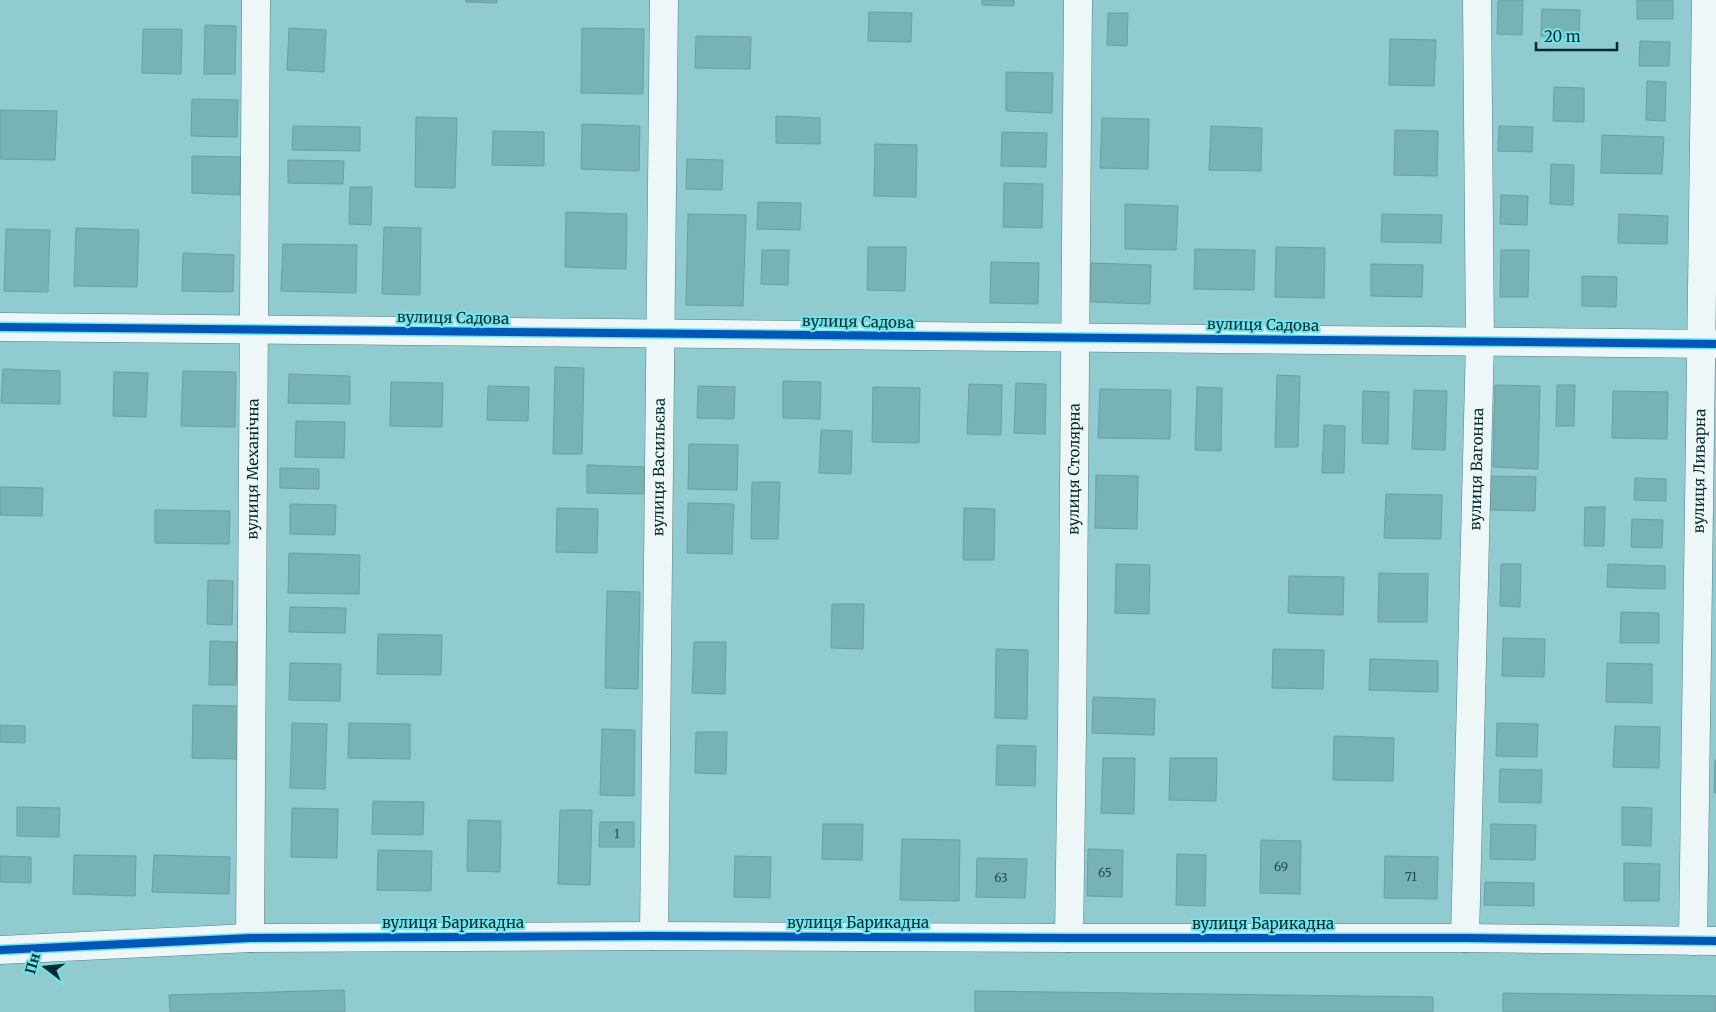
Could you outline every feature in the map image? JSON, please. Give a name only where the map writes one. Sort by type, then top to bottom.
[{"type":"street","name":"вулиця Механічна","points":[[250,938],[256,0]]},
{"type":"street","name":"вулиця Васильєва","points":[[654,936],[664,0]]},
{"type":"street","name":"вулиця Столярна","points":[[1069,938],[1078,0]]},
{"type":"street","name":"вулиця Вагонна","points":[[1465,938],[1480,341],[1477,0]]},
{"type":"street","name":"вулиця Ливарна","points":[[1704,941],[1709,344],[1706,0]]},
{"type":"street","name":"вулиця Садова","points":[[0,327],[1709,344]]},
{"type":"street","name":"вулиця Барикадна","points":[[0,950],[250,938],[654,936],[1465,938],[1704,941]]},
{"type":"building","points":[[466,0],[497,0],[497,3],[466,2]]},
{"type":"building","points":[[982,0],[1014,0],[1014,6],[982,5]]},
{"type":"building","points":[[1498,0],[1523,0],[1522,35],[1497,34]]},
{"type":"building","points":[[1637,0],[1673,0],[1673,19],[1637,19]]},
{"type":"building","points":[[1542,9],[1580,10],[1579,37],[1541,36]]},
{"type":"building","points":[[869,12],[912,13],[911,42],[868,41]]},
{"type":"building","points":[[1108,13],[1128,13],[1127,46],[1107,45]]},
{"type":"building","points":[[205,25],[236,26],[235,74],[204,74]]},
{"type":"building","points":[[289,28],[326,30],[324,72],[287,70]]},
{"type":"building","points":[[582,28],[644,29],[643,94],[581,93]]},
{"type":"building","points":[[143,29],[182,29],[181,74],[142,73]]},
{"type":"building","points":[[696,36],[751,37],[750,69],[695,68]]},
{"type":"building","points":[[1390,39],[1436,40],[1434,86],[1389,85]]},
{"type":"building","points":[[1640,41],[1670,42],[1669,66],[1639,66]]},
{"type":"building","points":[[1006,72],[1053,73],[1052,113],[1006,111]]},
{"type":"building","points":[[1647,81],[1666,82],[1665,121],[1646,120]]},
{"type":"building","points":[[1554,87],[1584,88],[1584,122],[1553,121]]},
{"type":"building","points":[[192,99],[238,100],[237,137],[191,136]]},
{"type":"building","points":[[0,110],[57,111],[55,160],[0,159]]},
{"type":"building","points":[[776,116],[820,118],[820,144],[776,143]]},
{"type":"building","points":[[416,117],[457,118],[455,188],[415,187]]},
{"type":"building","points":[[1102,118],[1149,119],[1148,169],[1100,168]]},
{"type":"building","points":[[582,124],[640,126],[639,171],[581,169]]},
{"type":"building","points":[[293,126],[360,127],[360,151],[292,150]]},
{"type":"building","points":[[1211,126],[1262,128],[1261,171],[1209,170]]},
{"type":"building","points":[[1499,126],[1533,127],[1532,152],[1498,151]]},
{"type":"building","points":[[1395,130],[1438,131],[1437,176],[1394,175]]},
{"type":"building","points":[[493,131],[544,132],[544,166],[492,165]]},
{"type":"building","points":[[1002,132],[1047,133],[1046,167],[1001,166]]},
{"type":"building","points":[[1602,135],[1664,137],[1662,174],[1601,173]]},
{"type":"building","points":[[875,144],[917,145],[916,197],[874,196]]},
{"type":"building","points":[[192,156],[241,157],[240,195],[192,193]]},
{"type":"building","points":[[687,159],[723,160],[722,190],[686,189]]},
{"type":"building","points":[[288,160],[344,161],[343,184],[288,183]]},
{"type":"building","points":[[1551,164],[1574,165],[1573,205],[1550,204]]},
{"type":"building","points":[[1004,183],[1043,184],[1042,228],[1003,227]]},
{"type":"building","points":[[350,187],[372,187],[371,225],[349,224]]},
{"type":"building","points":[[1501,195],[1528,196],[1527,225],[1500,224]]},
{"type":"building","points":[[758,202],[801,203],[800,230],[757,229]]},
{"type":"building","points":[[1125,204],[1178,206],[1176,250],[1125,249]]},
{"type":"building","points":[[566,212],[627,214],[626,269],[565,267]]},
{"type":"building","points":[[688,214],[746,215],[743,306],[686,305]]},
{"type":"building","points":[[1382,214],[1442,215],[1441,243],[1381,242]]},
{"type":"building","points":[[1619,214],[1668,216],[1667,244],[1618,243]]},
{"type":"building","points":[[384,227],[421,228],[420,295],[382,294]]},
{"type":"building","points":[[76,228],[139,230],[137,287],[74,286]]},
{"type":"building","points":[[6,229],[50,230],[48,292],[4,291]]},
{"type":"building","points":[[283,244],[357,245],[356,293],[281,291]]},
{"type":"building","points":[[868,247],[906,247],[905,291],[867,290]]},
{"type":"building","points":[[1276,247],[1325,248],[1324,298],[1275,297]]},
{"type":"building","points":[[1195,249],[1255,250],[1254,290],[1194,289]]},
{"type":"building","points":[[762,250],[789,250],[788,285],[761,284]]},
{"type":"building","points":[[1501,250],[1529,250],[1528,297],[1500,297]]},
{"type":"building","points":[[183,253],[234,255],[233,292],[182,291]]},
{"type":"building","points":[[991,262],[1039,263],[1038,304],[990,303]]},
{"type":"building","points":[[1091,263],[1151,265],[1150,304],[1090,302]]},
{"type":"building","points":[[1371,264],[1423,265],[1422,297],[1371,296]]},
{"type":"building","points":[[1582,276],[1617,277],[1616,307],[1582,306]]},
{"type":"building","points":[[555,367],[584,368],[582,454],[553,454]]},
{"type":"building","points":[[3,369],[60,371],[60,404],[1,403]]},
{"type":"building","points":[[183,371],[236,372],[235,427],[181,426]]},
{"type":"building","points":[[114,372],[148,373],[146,417],[113,416]]},
{"type":"building","points":[[289,374],[350,376],[350,404],[288,403]]},
{"type":"building","points":[[1277,375],[1300,376],[1298,447],[1275,447]]},
{"type":"building","points":[[783,381],[821,382],[820,419],[783,418]]},
{"type":"building","points":[[391,382],[443,383],[442,427],[390,426]]},
{"type":"building","points":[[1016,383],[1046,384],[1045,434],[1014,433]]},
{"type":"building","points":[[969,384],[1002,385],[1001,435],[967,434]]},
{"type":"building","points":[[1495,385],[1540,386],[1538,469],[1493,467]]},
{"type":"building","points":[[1557,385],[1575,385],[1574,426],[1556,426]]},
{"type":"building","points":[[488,386],[529,387],[528,421],[487,420]]},
{"type":"building","points":[[698,386],[735,387],[734,419],[697,418]]},
{"type":"building","points":[[873,387],[920,388],[919,443],[872,442]]},
{"type":"building","points":[[1197,387],[1222,388],[1221,451],[1195,450]]},
{"type":"building","points":[[1100,389],[1171,390],[1170,439],[1098,438]]},
{"type":"building","points":[[1414,390],[1447,391],[1445,450],[1412,449]]},
{"type":"building","points":[[1363,391],[1389,392],[1388,444],[1362,443]]},
{"type":"building","points":[[1613,391],[1668,392],[1667,439],[1612,438]]},
{"type":"building","points":[[296,421],[345,422],[344,458],[295,457]]},
{"type":"building","points":[[1324,425],[1345,426],[1344,473],[1322,473]]},
{"type":"building","points":[[821,430],[852,431],[851,474],[819,473]]},
{"type":"building","points":[[689,444],[738,445],[737,490],[688,489]]},
{"type":"building","points":[[587,465],[645,467],[644,494],[587,493]]},
{"type":"building","points":[[280,468],[319,469],[319,489],[280,488]]},
{"type":"building","points":[[1096,475],[1138,476],[1137,529],[1095,528]]},
{"type":"building","points":[[1491,476],[1536,477],[1535,511],[1490,510]]},
{"type":"building","points":[[1635,478],[1666,479],[1666,501],[1634,500]]},
{"type":"building","points":[[752,482],[780,482],[778,539],[751,539]]},
{"type":"building","points":[[0,487],[43,488],[42,516],[0,515]]},
{"type":"building","points":[[1386,494],[1442,495],[1441,539],[1384,538]]},
{"type":"building","points":[[688,503],[734,504],[732,554],[687,553]]},
{"type":"building","points":[[290,504],[336,505],[335,535],[290,534]]},
{"type":"building","points":[[1585,507],[1605,507],[1604,546],[1584,546]]},
{"type":"building","points":[[557,508],[598,509],[597,553],[556,552]]},
{"type":"building","points":[[964,508],[995,509],[994,560],[963,560]]},
{"type":"building","points":[[155,510],[230,511],[229,544],[155,543]]},
{"type":"building","points":[[1632,519],[1663,520],[1662,548],[1631,547]]},
{"type":"building","points":[[289,553],[360,555],[359,594],[288,593]]},
{"type":"building","points":[[1116,564],[1150,565],[1149,614],[1115,613]]},
{"type":"building","points":[[1501,564],[1521,564],[1520,607],[1500,606]]},
{"type":"building","points":[[1608,564],[1665,566],[1665,589],[1607,587]]},
{"type":"building","points":[[1379,573],[1428,574],[1427,622],[1378,622]]},
{"type":"building","points":[[1289,576],[1344,577],[1343,615],[1288,613]]},
{"type":"building","points":[[208,580],[233,581],[232,625],[207,624]]},
{"type":"building","points":[[607,591],[640,592],[638,689],[605,688]]},
{"type":"building","points":[[832,604],[864,604],[863,649],[831,648]]},
{"type":"building","points":[[290,607],[346,608],[345,633],[289,632]]},
{"type":"building","points":[[1621,612],[1659,613],[1659,643],[1620,643]]},
{"type":"building","points":[[378,634],[442,635],[441,675],[377,674]]},
{"type":"building","points":[[1503,638],[1545,639],[1544,677],[1502,676]]},
{"type":"building","points":[[210,641],[237,642],[236,685],[209,685]]},
{"type":"building","points":[[694,642],[726,642],[725,694],[692,693]]},
{"type":"building","points":[[996,649],[1028,650],[1027,719],[995,718]]},
{"type":"building","points":[[1273,649],[1324,650],[1323,689],[1272,688]]},
{"type":"building","points":[[1370,659],[1438,661],[1438,692],[1369,690]]},
{"type":"building","points":[[290,663],[341,664],[340,701],[289,700]]},
{"type":"building","points":[[1607,663],[1652,664],[1652,703],[1606,702]]},
{"type":"building","points":[[1093,697],[1155,699],[1154,735],[1092,733]]},
{"type":"building","points":[[193,705],[238,706],[237,759],[192,758]]},
{"type":"building","points":[[292,723],[327,724],[325,789],[290,788]]},
{"type":"building","points":[[349,723],[410,724],[410,759],[348,758]]},
{"type":"building","points":[[1497,723],[1538,724],[1537,757],[1496,756]]},
{"type":"building","points":[[0,725],[25,726],[25,743],[0,742]]},
{"type":"building","points":[[1615,726],[1660,727],[1659,768],[1613,767]]},
{"type":"building","points":[[602,729],[635,730],[634,796],[600,795]]},
{"type":"building","points":[[696,732],[727,732],[726,774],[695,773]]},
{"type":"building","points":[[1334,736],[1394,738],[1393,781],[1333,780]]},
{"type":"building","points":[[997,745],[1036,746],[1035,786],[996,785]]},
{"type":"building","points":[[1103,758],[1135,758],[1134,814],[1101,813]]},
{"type":"building","points":[[1170,758],[1217,758],[1216,801],[1169,800]]},
{"type":"building","points":[[1715,760],[1716,793],[1714,793]]},
{"type":"building","points":[[1500,769],[1542,770],[1541,803],[1499,802]]},
{"type":"building","points":[[373,801],[424,802],[423,835],[372,834]]},
{"type":"building","points":[[17,807],[60,808],[59,837],[17,836]]},
{"type":"building","points":[[1622,807],[1652,808],[1651,846],[1622,845]]},
{"type":"building","points":[[292,808],[338,809],[337,858],[291,857]]},
{"type":"building","points":[[560,810],[592,810],[590,885],[558,884]]},
{"type":"building","points":[[468,820],[501,821],[500,872],[467,871]]},
{"type":"building","points":[[600,822],[634,822],[634,847],[599,847]]},
{"type":"building","points":[[823,824],[863,824],[862,860],[822,859]]},
{"type":"building","points":[[1491,824],[1536,825],[1535,860],[1490,859]]},
{"type":"building","points":[[902,839],[960,840],[959,901],[900,900]]},
{"type":"building","points":[[1261,840],[1301,841],[1300,894],[1260,893]]},
{"type":"building","points":[[1088,849],[1123,850],[1122,897],[1087,896]]},
{"type":"building","points":[[378,850],[432,851],[431,891],[377,890]]},
{"type":"building","points":[[1177,854],[1206,855],[1205,906],[1176,905]]},
{"type":"building","points":[[74,855],[136,856],[135,896],[73,894]]},
{"type":"building","points":[[154,855],[230,857],[229,894],[152,892]]},
{"type":"building","points":[[0,856],[31,857],[31,883],[0,882]]},
{"type":"building","points":[[735,856],[771,857],[770,898],[734,897]]},
{"type":"building","points":[[1385,856],[1438,857],[1437,899],[1384,898]]},
{"type":"building","points":[[977,858],[1027,859],[1025,898],[976,897]]},
{"type":"building","points":[[1624,863],[1660,864],[1659,901],[1624,901]]},
{"type":"building","points":[[1485,882],[1534,883],[1534,906],[1484,905]]},
{"type":"building","points":[[344,990],[345,1012],[170,1012],[169,995]]},
{"type":"building","points":[[975,991],[1433,997],[1433,1012],[975,1012]]},
{"type":"building","points":[[1503,993],[1716,996],[1716,1012],[1503,1012]]},
{"type":"cycle path","points":[[0,327],[1716,344]]},
{"type":"cycle path","points":[[0,950],[250,938],[654,936],[1465,938],[1716,941]]}]
